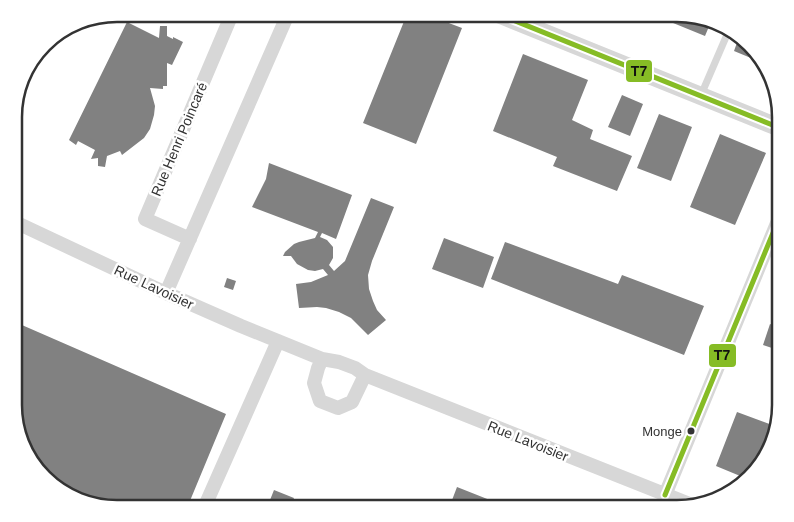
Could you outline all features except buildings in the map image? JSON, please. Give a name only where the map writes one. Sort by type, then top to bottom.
[{"type":"street","points":[[535,22],[701,96],[771,124]]},
{"type":"street","name":"Rue Henri Poincaré","points":[[190,239],[145,219],[228,23]]},
{"type":"street","points":[[166,293],[284,23]]},
{"type":"street","name":"Rue Lavoisier","points":[[22,225],[166,293],[278,341],[322,359],[339,362],[355,368],[365,376],[676,499]]},
{"type":"street","points":[[665,495],[771,238]]},
{"type":"street","points":[[208,500],[278,341]]},
{"type":"street","points":[[322,359],[314,383],[320,401],[338,408],[352,402],[365,376]]},
{"type":"lane","points":[[701,96],[726,37]]},
{"type":"transit line","name":"T7","points":[[518,22],[771,124]]},
{"type":"transit line","name":"T7","points":[[665,495],[771,238]]},
{"type":"place","name":"Monge","points":[[691,431]]}]
